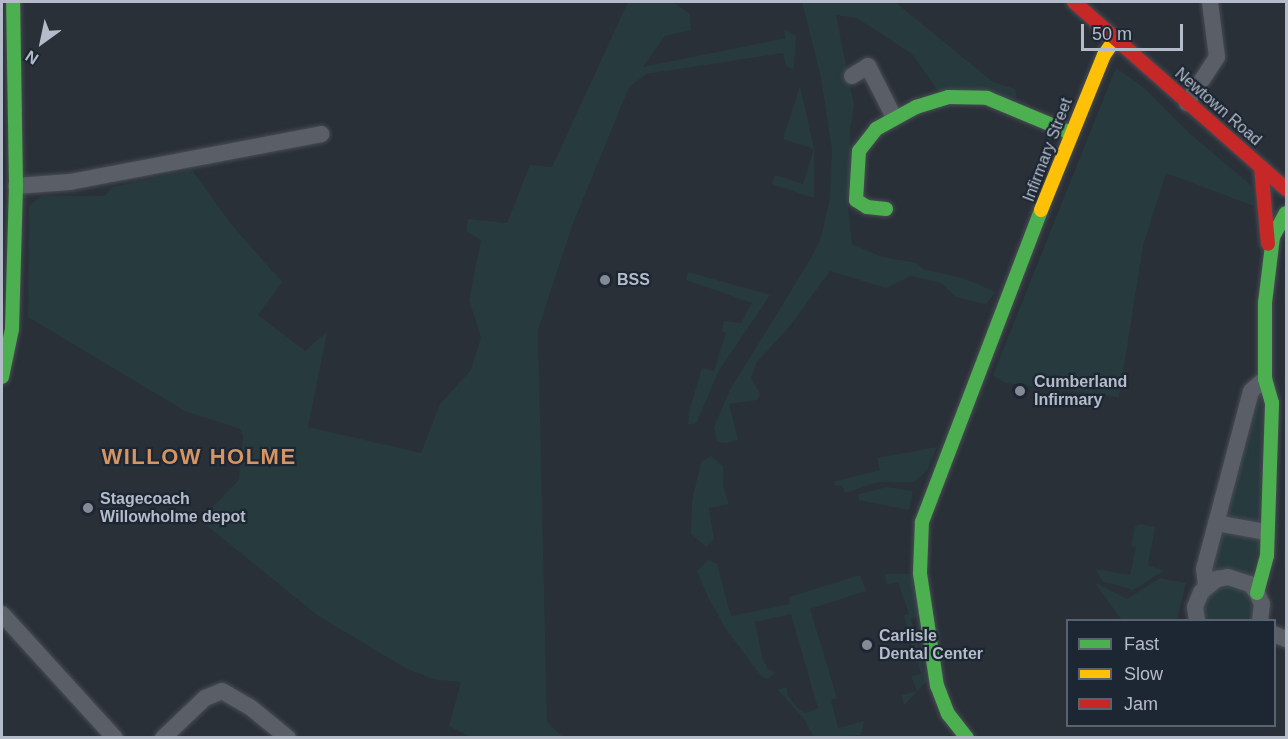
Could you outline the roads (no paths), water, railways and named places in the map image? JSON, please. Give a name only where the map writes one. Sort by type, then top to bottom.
[{"type":"street","points":[[2,377],[12,329],[16,186],[13,2]]},
{"type":"street","name":"Newtown Road","points":[[1074,2],[1287,189]]},
{"type":"street","points":[[1187,103],[1217,57],[1210,2]]},
{"type":"street","name":"Infirmary Street","points":[[967,738],[948,714],[937,686],[919,539],[1071,134],[1104,55],[1116,38]]},
{"type":"street","points":[[852,75],[868,66],[894,117]]},
{"type":"street","points":[[886,209],[867,207],[856,200],[856,161],[863,142],[894,117],[948,97],[987,98],[1071,134]]},
{"type":"street","points":[[16,186],[70,182],[321,134]]},
{"type":"street","points":[[1261,167],[1270,254]]},
{"type":"street","points":[[1257,593],[1267,556],[1272,403],[1265,380],[1270,254],[1273,237],[1287,213]]},
{"type":"street","points":[[1270,254],[1287,237]]},
{"type":"street","points":[[1206,585],[1204,569],[1251,390],[1265,380]]},
{"type":"street","points":[[1216,523],[1266,532]]},
{"type":"street","points":[[1197,619],[1197,599],[1206,585],[1228,577],[1239,579],[1257,593],[1262,604],[1260,619]]},
{"type":"street","points":[[2,614],[115,738]]},
{"type":"street","points":[[163,738],[205,698],[222,692],[250,706],[288,738]]},
{"type":"place","name":"BSS","points":[[605,280]]},
{"type":"place","name":"Cumberland Infirmary","points":[[1020,391]]},
{"type":"place","name":"Stagecoach Willowholme depot","points":[[88,508]]},
{"type":"place","name":"Carlisle Dental Center","points":[[867,645]]},
{"type":"district","name":"WILLOW HOLME","points":[[199,457]]}]
